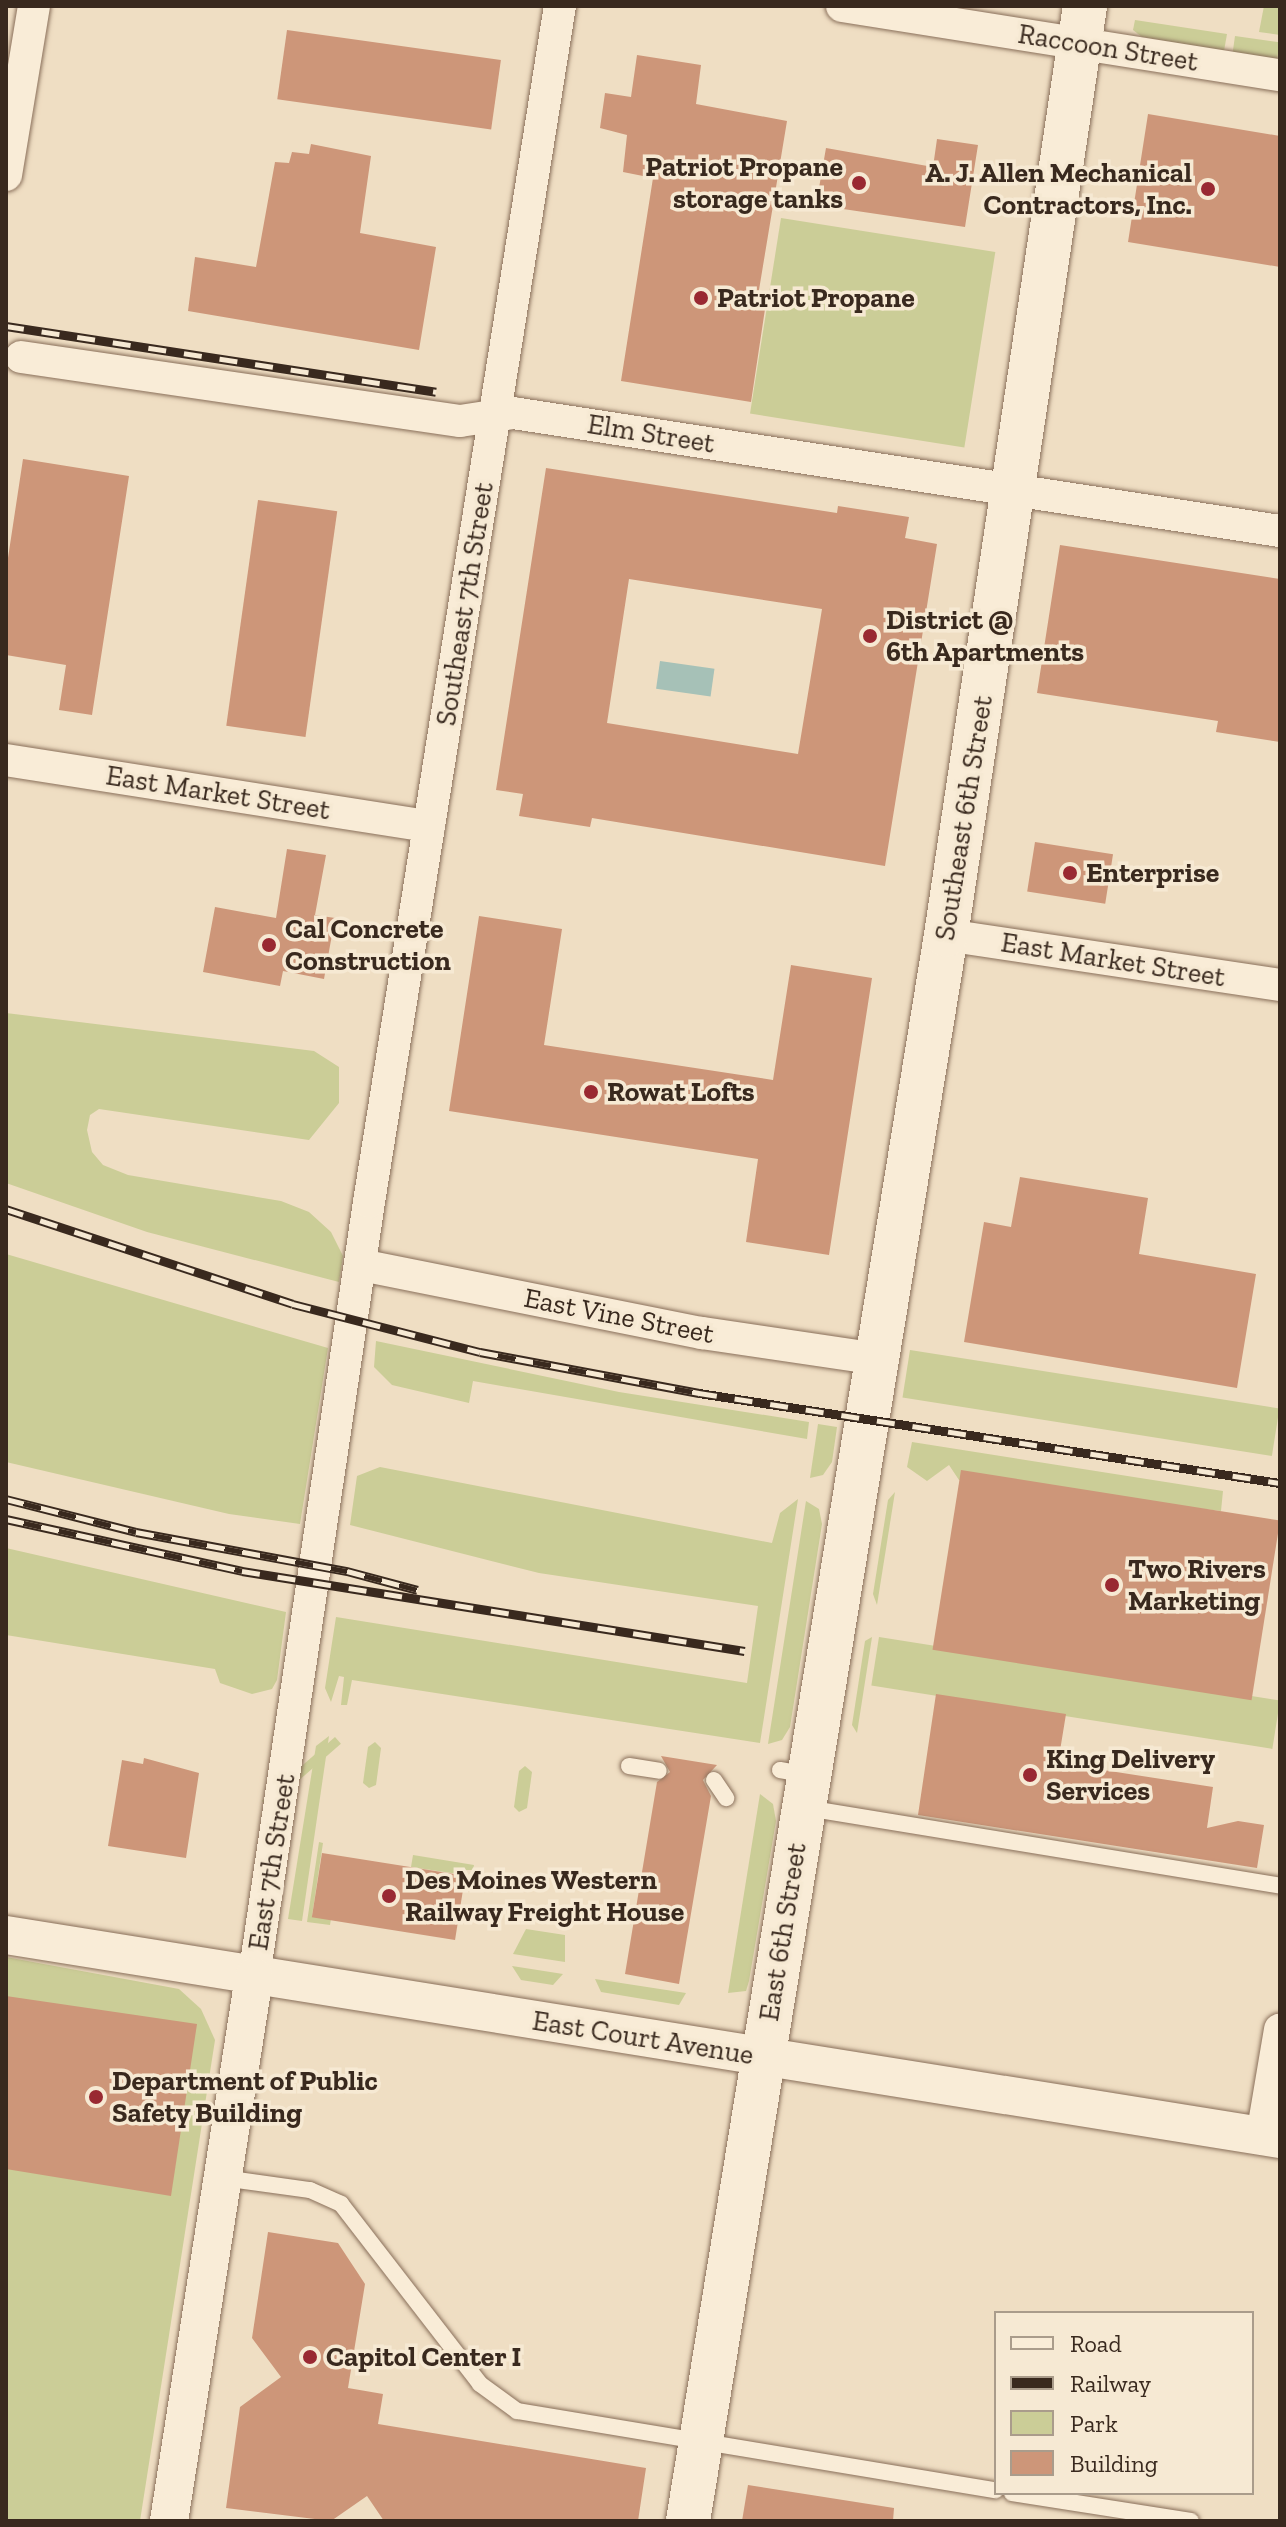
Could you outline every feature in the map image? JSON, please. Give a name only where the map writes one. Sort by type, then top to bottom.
[{"type":"main road","name":"Southeast 6th Street","points":[[880,1352],[946,935],[1082,25]]},
{"type":"main road","name":"East 6th Street","points":[[688,2521],[763,2057],[798,1784],[880,1352]]},
{"type":"street","points":[[6,175],[34,6]]},
{"type":"street","name":"Southeast 7th Street","points":[[369,1202],[560,6]]},
{"type":"street","name":"Raccoon Street","points":[[842,6],[1082,25],[1280,75]]},
{"type":"street","name":"Elm Street","points":[[21,357],[460,421],[528,415],[1280,531]]},
{"type":"street","name":"East Market Street","points":[[6,760],[429,826]]},
{"type":"street","name":"East Market Street","points":[[946,935],[1280,985]]},
{"type":"street","name":"East 7th Street","points":[[169,2521],[254,1977],[369,1202]]},
{"type":"street","name":"East Vine Street","points":[[361,1265],[702,1333],[880,1352]]},
{"type":"street","name":"East Court Avenue","points":[[6,1935],[1271,2137]]},
{"type":"street","points":[[1271,2137],[1280,2030]]},
{"type":"lane","points":[[629,1766],[659,1771]]},
{"type":"lane","points":[[714,1780],[726,1798]]},
{"type":"lane","points":[[798,1784],[1280,1886]]},
{"type":"lane","points":[[223,2178],[310,2190],[341,2204],[480,2384],[507,2407],[530,2416],[994,2490]]},
{"type":"lane","points":[[1025,2495],[1191,2521]]},
{"type":"green space","points":[[1264,6],[1278,6],[1280,35],[1259,32]]},
{"type":"green space","points":[[1135,20],[1227,34],[1224,51],[1142,37],[1133,30]]},
{"type":"green space","points":[[1235,36],[1280,42],[1277,59],[1233,53]]},
{"type":"green space","points":[[781,218],[995,252],[964,448],[750,414]]},
{"type":"green space","points":[[6,1013],[314,1051],[339,1067],[339,1103],[309,1140],[99,1109],[90,1115],[87,1130],[92,1152],[103,1165],[128,1175],[281,1201],[309,1212],[331,1232],[343,1256],[339,1282],[147,1232],[6,1183]]},
{"type":"green space","points":[[6,1254],[328,1348],[300,1524],[229,1514],[6,1462]]},
{"type":"green space","points":[[376,1341],[619,1392],[809,1422],[807,1439],[473,1381],[469,1403],[392,1385],[374,1367]]},
{"type":"green space","points":[[910,1350],[1279,1409],[1272,1456],[902,1397]]},
{"type":"green space","points":[[818,1424],[837,1427],[832,1462],[823,1475],[810,1478]]},
{"type":"green space","points":[[912,1442],[1223,1491],[1221,1511],[959,1480],[949,1465],[927,1481],[907,1467]]},
{"type":"green space","points":[[380,1467],[772,1543],[780,1513],[798,1499],[760,1743],[352,1680],[347,1705],[341,1705],[344,1677],[339,1676],[331,1702],[325,1688],[336,1617],[747,1683],[758,1606],[539,1573],[350,1525],[357,1476]]},
{"type":"green space","points":[[895,1492],[877,1605],[873,1594],[888,1500]]},
{"type":"green space","points":[[806,1501],[819,1509],[822,1524],[790,1727],[782,1740],[768,1744]]},
{"type":"green space","points":[[6,1548],[286,1612],[277,1680],[272,1689],[252,1694],[220,1683],[215,1669],[6,1635]]},
{"type":"green space","points":[[872,1637],[857,1733],[852,1725],[865,1641]]},
{"type":"green space","points":[[879,1637],[1280,1701],[1272,1749],[871,1685]]},
{"type":"green space","points":[[329,1736],[302,1921],[288,1919],[316,1746]]},
{"type":"green space","points":[[335,1737],[341,1744],[268,1807],[262,1801]]},
{"type":"green space","points":[[375,1742],[381,1748],[376,1785],[369,1788],[363,1783],[368,1747]]},
{"type":"green space","points":[[525,1766],[532,1772],[527,1808],[519,1812],[514,1807],[519,1771]]},
{"type":"green space","points":[[760,1794],[773,1804],[776,1821],[749,1981],[746,1991],[728,1993]]},
{"type":"green space","points":[[319,1842],[323,1843],[312,1916],[331,1919],[330,1925],[307,1922]]},
{"type":"green space","points":[[413,1855],[474,1865],[473,1870],[466,1870],[465,1875],[411,1867]]},
{"type":"green space","points":[[526,1929],[565,1935],[565,1962],[513,1954]]},
{"type":"green space","points":[[6,1957],[179,1989],[201,2009],[215,2040],[140,2521],[6,2521]]},
{"type":"green space","points":[[512,1966],[563,1974],[553,1985],[521,1980]]},
{"type":"green space","points":[[595,1979],[686,1993],[679,2005],[601,1992]]},
{"type":"shaded area","points":[[660,661],[714,669],[711,696],[656,689]]},
{"type":"building","points":[[287,30],[501,60],[491,129],[277,99]]},
{"type":"building","name":"Patriot Propane","points":[[637,55],[701,65],[696,104],[787,121],[756,308],[765,309],[751,402],[621,381],[653,178],[623,172],[627,135],[600,128],[605,93],[631,97]]},
{"type":"building","name":"A. J. Allen Mechanical Contractors, Inc.","points":[[1148,114],[1280,136],[1280,267],[1128,242]]},
{"type":"building","points":[[937,139],[978,145],[965,227],[816,205],[826,148],[933,167]]},
{"type":"building","points":[[311,144],[371,156],[360,233],[436,247],[419,350],[188,311],[195,257],[256,267],[275,162],[289,163],[292,152],[309,154]]},
{"type":"building","points":[[23,459],[129,476],[92,715],[59,710],[66,665],[6,655],[6,571]]},
{"type":"building","points":[[546,468],[837,513],[838,506],[909,517],[905,538],[937,544],[885,866],[592,818],[590,827],[519,816],[523,794],[496,790]],"holes":[[[629,579],[822,609],[798,754],[607,723]]]},
{"type":"building","points":[[258,500],[337,511],[305,737],[226,726]]},
{"type":"building","points":[[1060,545],[1280,579],[1280,742],[1216,732],[1218,721],[1037,693]]},
{"type":"building","name":"Enterprise","points":[[1035,842],[1113,854],[1105,904],[1027,891]]},
{"type":"building","name":"Cal Concrete Construction","points":[[287,849],[326,855],[315,915],[335,918],[324,979],[283,971],[280,986],[203,972],[215,907],[276,918]]},
{"type":"building","name":"Rowat Lofts","points":[[479,916],[562,929],[544,1045],[773,1080],[791,965],[872,978],[829,1255],[746,1242],[758,1159],[449,1111]]},
{"type":"building","points":[[1020,1177],[1148,1198],[1139,1254],[1256,1274],[1237,1388],[964,1342],[984,1222],[1011,1227]]},
{"type":"building","name":"Two Rivers Marketing","points":[[961,1470],[1280,1521],[1252,1700],[933,1650]]},
{"type":"building","name":"King Delivery Services","points":[[936,1694],[1066,1714],[1058,1763],[1213,1787],[1207,1828],[1238,1821],[1264,1825],[1257,1868],[918,1815]]},
{"type":"building","points":[[661,1756],[717,1765],[703,1780],[711,1796],[679,1984],[625,1974],[657,1782],[670,1772]]},
{"type":"building","points":[[144,1758],[199,1773],[186,1858],[108,1846],[122,1760],[143,1764]]},
{"type":"building","name":"Des Moines Western Railway Freight House","points":[[322,1853],[465,1876],[455,1940],[312,1917]]},
{"type":"building","name":"Department of Public Safety Building","points":[[6,1996],[197,2024],[171,2196],[6,2169]]},
{"type":"building","name":"Capitol Center I","points":[[268,2232],[338,2243],[365,2284],[348,2388],[383,2394],[378,2424],[646,2468],[638,2521],[384,2521],[367,2496],[331,2521],[226,2508],[240,2407],[281,2377],[252,2338]]},
{"type":"building","points":[[748,2485],[894,2508],[893,2521],[742,2521]]},
{"type":"railway","points":[[6,326],[436,392]]},
{"type":"railway","points":[[6,1209],[293,1304],[480,1352],[699,1393],[1280,1483]]},
{"type":"railway","points":[[6,1499],[136,1532],[347,1571],[418,1590]]},
{"type":"railway","points":[[6,1519],[242,1571],[745,1651]]},
{"type":"place","name":"Patriot Propane storage tanks","points":[[859,183]]},
{"type":"place","name":"A. J. Allen Mechanical Contractors, Inc.","points":[[1208,189]]},
{"type":"place","name":"Patriot Propane","points":[[701,298]]},
{"type":"place","name":"District @ 6th Apartments","points":[[870,636]]},
{"type":"place","name":"Enterprise","points":[[1070,873]]},
{"type":"place","name":"Cal Concrete Construction","points":[[269,945]]},
{"type":"place","name":"Rowat Lofts","points":[[591,1092]]},
{"type":"place","name":"Two Rivers Marketing","points":[[1112,1585]]},
{"type":"place","name":"King Delivery Services","points":[[1030,1775]]},
{"type":"place","name":"Des Moines Western Railway Freight House","points":[[389,1896]]},
{"type":"place","name":"Department of Public Safety Building","points":[[96,2097]]},
{"type":"place","name":"Capitol Center I","points":[[310,2357]]}]
